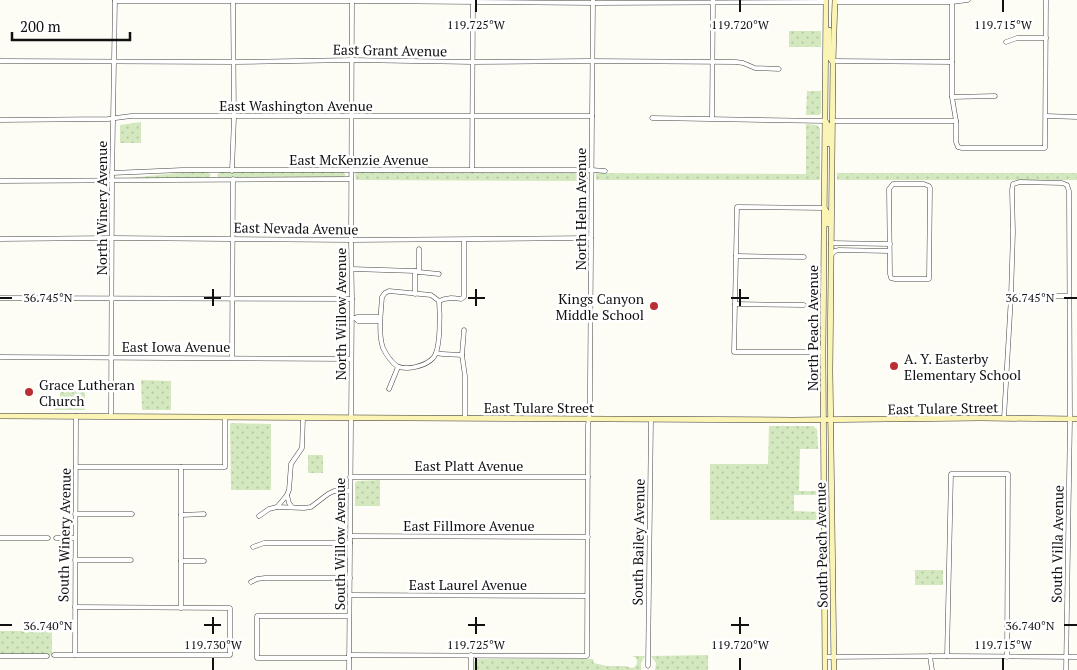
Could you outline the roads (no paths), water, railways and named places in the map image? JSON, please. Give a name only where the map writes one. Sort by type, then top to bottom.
[{"type":"main road","name":"North Peach Avenue","points":[[825,657],[823,352],[826,1]]},
{"type":"main road","name":"North Peach Avenue","points":[[830,420],[832,121],[835,1]]},
{"type":"main road","points":[[826,20],[829,29],[829,57],[833,61]]},
{"type":"main road","points":[[825,121],[828,125],[829,144],[832,152]]},
{"type":"main road","points":[[824,208],[827,212],[828,242],[831,244]]},
{"type":"main road","name":"East Tulare Street","points":[[0,416],[823,420],[1077,419]]},
{"type":"main road","name":"South Peach Avenue","points":[[830,420],[834,670]]},
{"type":"main road","points":[[825,657],[825,670]]},
{"type":"street","name":"North Willow Avenue","points":[[351,418],[353,318],[351,240],[352,0]]},
{"type":"street","points":[[835,1],[952,2],[968,0]]},
{"type":"street","points":[[952,2],[952,97],[958,147],[1045,148],[1046,0]]},
{"type":"street","points":[[115,1],[826,1]]},
{"type":"street","name":"North Winery Avenue","points":[[111,416],[115,1]]},
{"type":"street","points":[[232,171],[234,117],[233,1]]},
{"type":"street","points":[[472,170],[473,1]]},
{"type":"street","name":"North Helm Avenue","points":[[471,655],[587,656],[594,1]]},
{"type":"street","points":[[712,118],[713,1]]},
{"type":"street","points":[[1006,42],[1017,38],[1046,38]]},
{"type":"street","name":"East Grant Avenue","points":[[0,61],[736,62],[755,68],[779,69]]},
{"type":"street","points":[[833,61],[952,62]]},
{"type":"street","points":[[952,97],[995,96]]},
{"type":"street","name":"East Washington Avenue","points":[[0,120],[108,119],[131,116],[592,116]]},
{"type":"street","points":[[1046,116],[1077,117]]},
{"type":"street","points":[[652,118],[825,121]]},
{"type":"street","points":[[832,121],[956,121]]},
{"type":"street","name":"East McKenzie Avenue","points":[[112,173],[182,170],[605,171]]},
{"type":"street","points":[[214,170],[214,180]]},
{"type":"street","points":[[232,358],[233,179]]},
{"type":"street","name":"East McKenzie Avenue","points":[[0,181],[352,180]]},
{"type":"street","name":"South Villa Avenue","points":[[1011,296],[1013,184],[1020,182],[1062,182],[1067,185],[1069,191],[1070,419],[1066,670]]},
{"type":"street","points":[[896,184],[924,184],[928,186],[930,190],[929,279],[891,278],[889,251],[889,189],[896,184]]},
{"type":"street","points":[[823,352],[734,352],[737,208],[824,208]]},
{"type":"street","name":"East Nevada Avenue","points":[[0,239],[464,240],[591,238]]},
{"type":"street","points":[[439,301],[444,298],[461,299],[464,297],[464,240]]},
{"type":"street","points":[[831,244],[890,244]]},
{"type":"street","points":[[415,294],[419,249]]},
{"type":"street","points":[[831,256],[838,250],[889,251]]},
{"type":"street","points":[[736,256],[804,257]]},
{"type":"street","points":[[352,270],[417,271],[439,274]]},
{"type":"street","points":[[389,291],[431,296],[439,301],[439,333],[436,353],[433,358],[422,366],[410,369],[398,367],[390,360],[383,346],[381,336],[382,297],[389,291]]},
{"type":"street","points":[[1004,418],[1011,296],[1069,296]]},
{"type":"street","points":[[0,298],[352,299]]},
{"type":"street","points":[[735,304],[804,305]]},
{"type":"street","points":[[353,318],[380,318],[378,321],[358,321],[353,318]]},
{"type":"street","points":[[464,330],[462,355],[465,376],[466,418]]},
{"type":"street","points":[[436,353],[462,355]]},
{"type":"street","name":"East Iowa Avenue","points":[[0,357],[351,359]]},
{"type":"street","points":[[389,389],[398,367]]},
{"type":"street","name":"South Winery Avenue","points":[[75,654],[76,416]]},
{"type":"street","points":[[76,467],[226,467],[226,416]]},
{"type":"street","points":[[259,516],[277,507],[287,495],[291,464],[302,448],[303,418]]},
{"type":"street","name":"South Willow Avenue","points":[[349,670],[351,418]]},
{"type":"street","name":"South Bailey Avenue","points":[[648,666],[651,419]]},
{"type":"street","points":[[181,467],[181,608]]},
{"type":"street","points":[[947,656],[950,474],[1008,474],[1007,657]]},
{"type":"street","name":"East Platt Avenue","points":[[350,477],[588,477]]},
{"type":"street","points":[[277,507],[311,507],[328,494],[350,491]]},
{"type":"street","points":[[287,495],[292,508]]},
{"type":"street","points":[[76,514],[132,514]]},
{"type":"street","points":[[181,515],[204,514]]},
{"type":"street","name":"East Fillmore Avenue","points":[[350,536],[588,537]]},
{"type":"street","points":[[0,538],[48,538]]},
{"type":"street","points":[[56,538],[75,538]]},
{"type":"street","points":[[253,547],[264,543],[350,543]]},
{"type":"street","points":[[75,560],[131,560]]},
{"type":"street","points":[[181,561],[204,561]]},
{"type":"street","points":[[251,582],[265,578],[350,578]]},
{"type":"street","name":"East Laurel Avenue","points":[[350,595],[587,596]]},
{"type":"street","points":[[54,655],[230,655],[232,633],[230,608],[75,608]]},
{"type":"street","points":[[349,616],[257,616],[255,634],[257,658],[471,655],[471,670]]},
{"type":"street","points":[[0,656],[48,656]]},
{"type":"street","points":[[930,656],[932,670]]},
{"type":"street","points":[[825,657],[1077,657]]},
{"type":"place","name":"Kings Canyon Middle School","points":[[654,306]]},
{"type":"place","name":"A. Y. Easterby Elementary School","points":[[894,366]]},
{"type":"place","name":"Grace Lutheran Church","points":[[29,392]]}]
